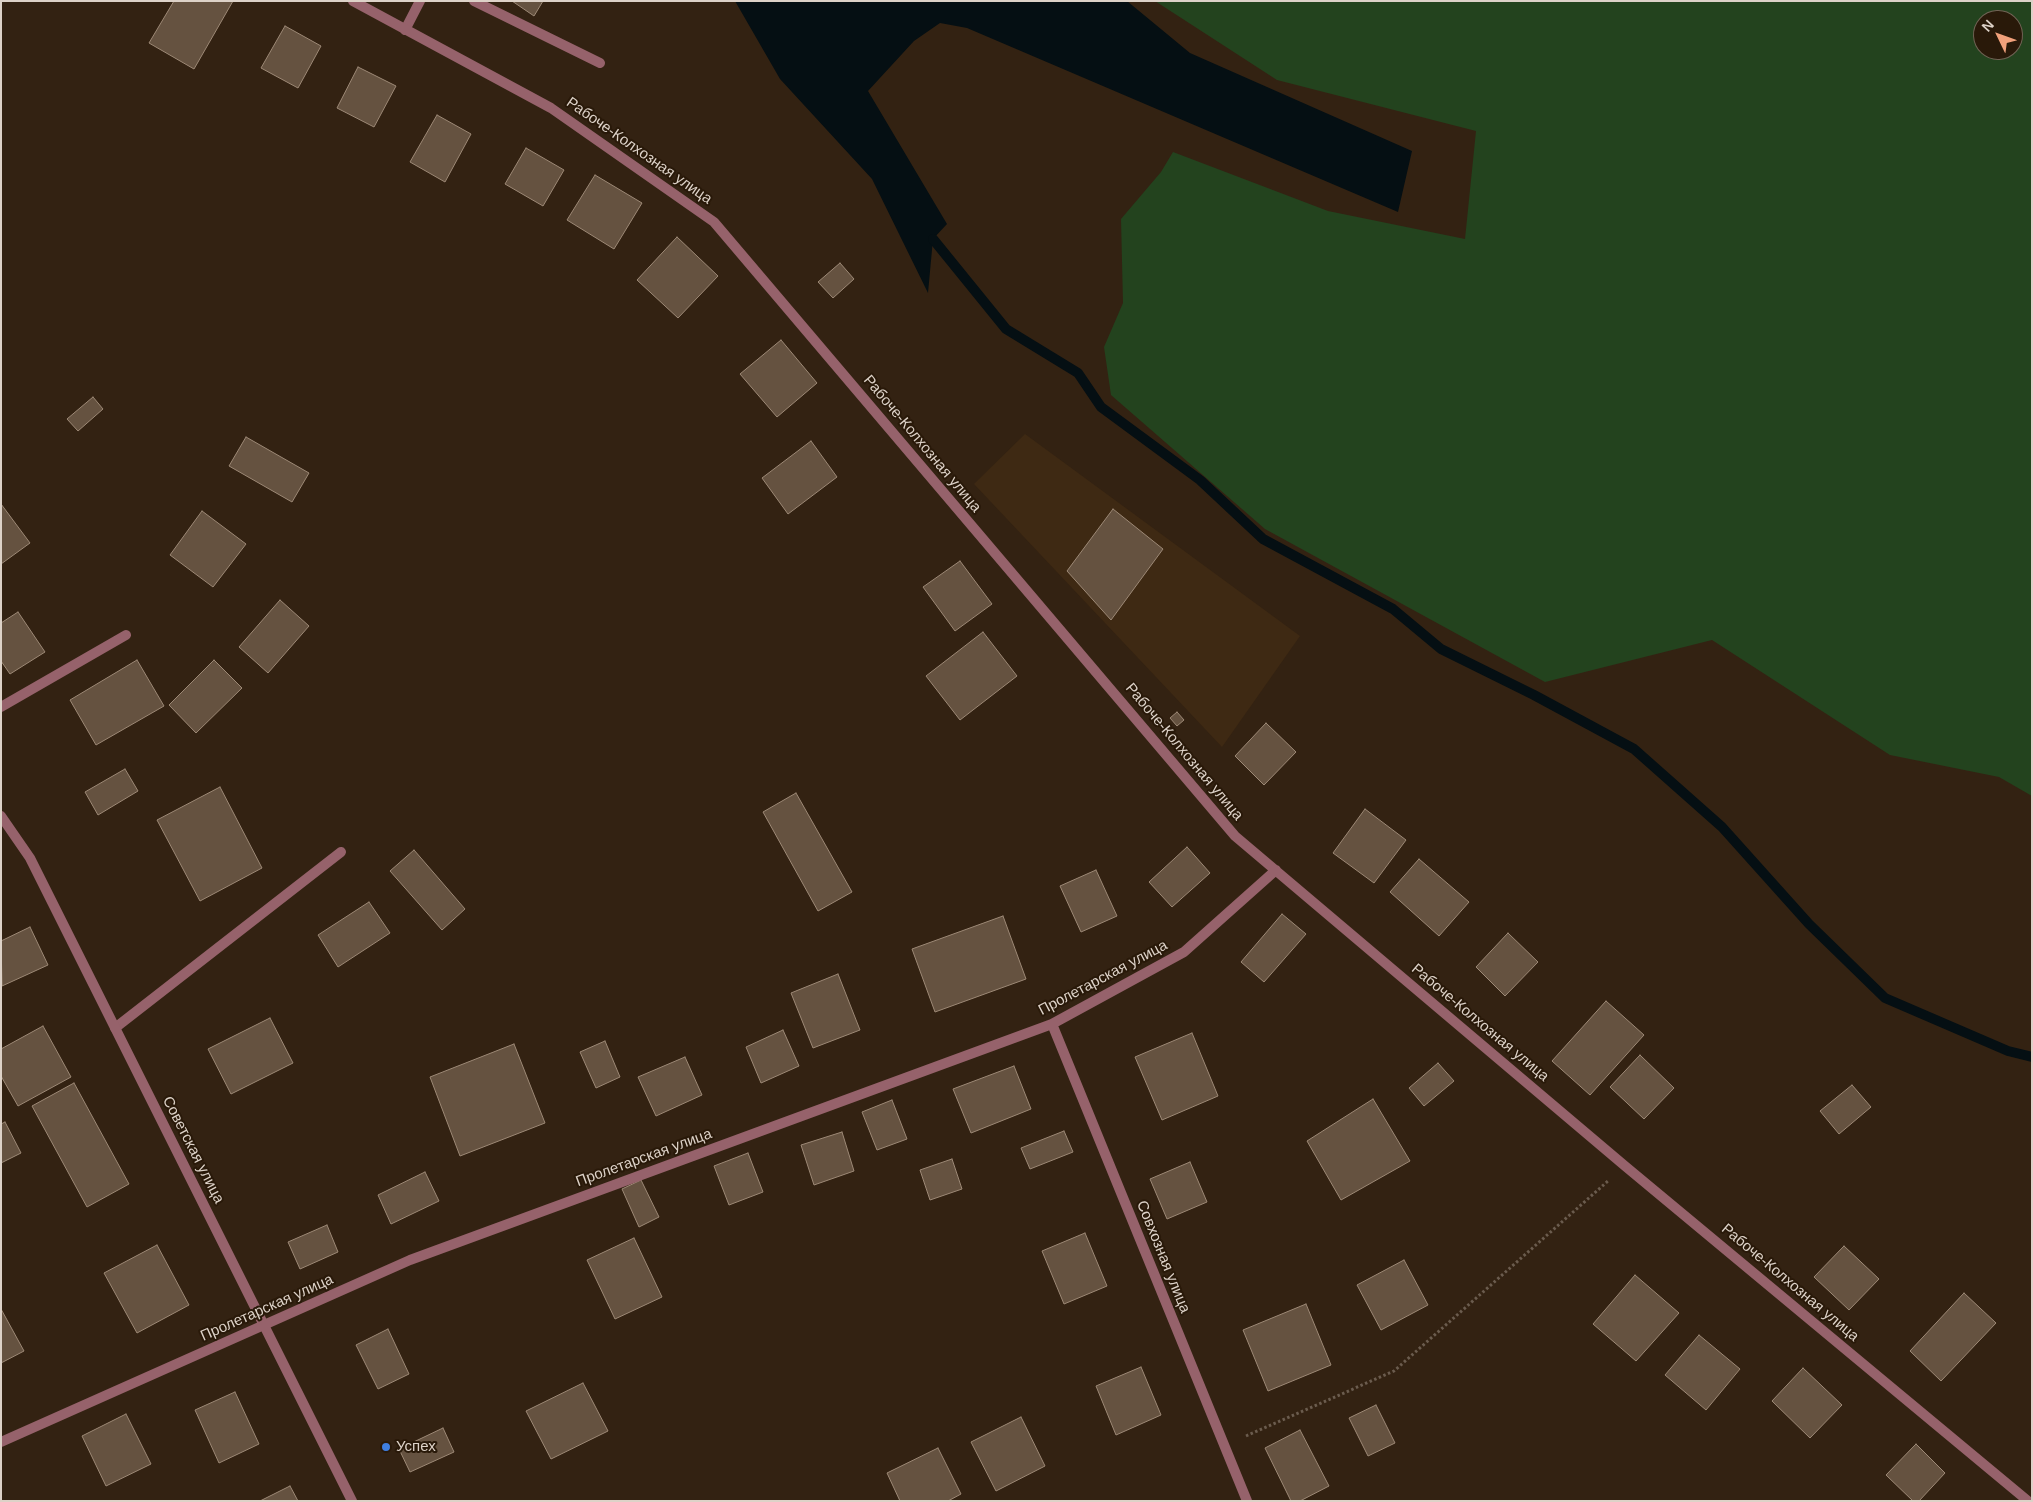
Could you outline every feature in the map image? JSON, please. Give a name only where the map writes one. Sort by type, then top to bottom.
[{"type":"street","name":"Рабоче-Колхозная улица","points":[[353,1],[551,108],[714,222],[1235,836],[1625,1166],[2028,1501]]},
{"type":"street","points":[[406,30],[420,1]]},
{"type":"street","points":[[474,1],[600,63]]},
{"type":"street","points":[[1,707],[126,635]]},
{"type":"street","name":"Советская улица","points":[[1,816],[30,858],[352,1501]]},
{"type":"street","points":[[115,1028],[340,852]]},
{"type":"street","name":"Пролетарская улица","points":[[1,1442],[410,1260],[1052,1024],[1184,952],[1276,870]]},
{"type":"street","name":"Совхозная улица","points":[[1052,1024],[1247,1501]]},
{"type":"path","points":[[1225,1446],[1394,1371],[1625,1166]]},
{"type":"shaded area","points":[[735,1],[1127,1],[1190,53],[1412,151],[1398,212],[967,28],[940,23],[914,41],[868,91],[947,224],[933,239],[928,293],[872,179],[780,79]]},
{"type":"shaded area","points":[[1025,434],[1300,636],[1222,747],[974,484]]},
{"type":"green space","points":[[1155,1],[2032,1],[2032,796],[1999,777],[1890,755],[1712,640],[1545,682],[1265,529],[1111,395],[1104,347],[1123,303],[1121,219],[1161,172],[1173,152],[1328,211],[1465,239],[1476,131],[1277,80]]},
{"type":"building","points":[[174,1],[233,1],[194,69],[149,43]]},
{"type":"building","points":[[512,1],[543,1],[534,16]]},
{"type":"building","points":[[285,26],[321,46],[298,88],[261,68]]},
{"type":"building","points":[[358,67],[396,86],[374,127],[337,108]]},
{"type":"building","points":[[437,115],[471,134],[445,182],[410,162]]},
{"type":"building","points":[[526,148],[564,170],[543,206],[505,184]]},
{"type":"building","points":[[595,175],[642,203],[614,249],[567,220]]},
{"type":"building","points":[[677,237],[718,276],[678,318],[637,280]]},
{"type":"building","points":[[840,263],[854,279],[833,298],[818,282]]},
{"type":"building","points":[[781,340],[817,383],[777,417],[740,374]]},
{"type":"building","points":[[93,397],[103,409],[78,431],[67,419]]},
{"type":"building","points":[[246,437],[309,473],[292,502],[229,466]]},
{"type":"building","points":[[811,441],[837,477],[788,514],[762,478]]},
{"type":"building","points":[[1,504],[30,543],[1,564]]},
{"type":"building","points":[[1113,509],[1163,549],[1111,620],[1067,571]]},
{"type":"building","points":[[202,511],[246,544],[213,587],[170,555]]},
{"type":"building","points":[[960,561],[992,604],[955,631],[923,587]]},
{"type":"building","points":[[280,600],[309,626],[268,673],[239,647]]},
{"type":"building","points":[[18,612],[45,652],[10,674],[1,661],[1,623]]},
{"type":"building","points":[[983,632],[1017,676],[960,720],[926,676]]},
{"type":"building","points":[[137,660],[164,706],[96,745],[70,700]]},
{"type":"building","points":[[214,660],[242,688],[196,733],[169,705]]},
{"type":"building","points":[[1177,712],[1184,720],[1177,726],[1170,718]]},
{"type":"building","points":[[1266,723],[1296,752],[1264,785],[1235,756]]},
{"type":"building","points":[[125,769],[138,791],[98,815],[85,792]]},
{"type":"building","points":[[220,787],[262,868],[200,901],[157,820]]},
{"type":"building","points":[[796,793],[852,892],[818,911],[763,812]]},
{"type":"building","points":[[1365,809],[1406,840],[1374,883],[1333,853]]},
{"type":"building","points":[[1187,847],[1210,873],[1172,907],[1149,882]]},
{"type":"building","points":[[414,850],[465,909],[442,930],[390,871]]},
{"type":"building","points":[[1419,859],[1469,902],[1439,936],[1390,892]]},
{"type":"building","points":[[1096,870],[1117,916],[1081,932],[1060,886]]},
{"type":"building","points":[[369,902],[390,933],[338,967],[318,935]]},
{"type":"building","points":[[1282,914],[1306,934],[1264,982],[1241,962]]},
{"type":"building","points":[[1003,916],[1026,979],[935,1012],[912,949]]},
{"type":"building","points":[[30,927],[48,965],[2,986],[1,941]]},
{"type":"building","points":[[1508,933],[1538,962],[1505,996],[1476,967]]},
{"type":"building","points":[[838,974],[860,1030],[813,1048],[791,993]]},
{"type":"building","points":[[1606,1001],[1644,1035],[1590,1095],[1552,1061]]},
{"type":"building","points":[[270,1018],[293,1063],[231,1094],[208,1049]]},
{"type":"building","points":[[43,1026],[71,1077],[18,1106],[1,1076],[1,1049]]},
{"type":"building","points":[[783,1030],[799,1066],[761,1083],[746,1047]]},
{"type":"building","points":[[1192,1033],[1218,1096],[1162,1120],[1135,1057]]},
{"type":"building","points":[[605,1041],[620,1077],[596,1088],[580,1052]]},
{"type":"building","points":[[514,1044],[545,1123],[460,1156],[430,1077]]},
{"type":"building","points":[[1640,1055],[1674,1088],[1644,1119],[1610,1087]]},
{"type":"building","points":[[685,1057],[702,1095],[656,1116],[638,1077]]},
{"type":"building","points":[[1438,1063],[1454,1081],[1424,1106],[1409,1088]]},
{"type":"building","points":[[1014,1066],[1031,1109],[971,1133],[953,1089]]},
{"type":"building","points":[[74,1083],[129,1184],[87,1207],[32,1106]]},
{"type":"building","points":[[1852,1085],[1871,1107],[1839,1134],[1820,1111]]},
{"type":"building","points":[[1373,1099],[1410,1161],[1341,1200],[1307,1141]]},
{"type":"building","points":[[892,1100],[907,1139],[877,1150],[862,1112]]},
{"type":"building","points":[[5,1122],[21,1153],[1,1163],[1,1124]]},
{"type":"building","points":[[1064,1131],[1073,1152],[1030,1169],[1021,1148]]},
{"type":"building","points":[[842,1132],[854,1171],[814,1185],[801,1145]]},
{"type":"building","points":[[748,1153],[763,1192],[729,1205],[714,1166]]},
{"type":"building","points":[[952,1159],[962,1189],[930,1200],[920,1170]]},
{"type":"building","points":[[1190,1162],[1207,1202],[1167,1219],[1150,1179]]},
{"type":"building","points":[[425,1172],[439,1201],[391,1224],[378,1195]]},
{"type":"building","points":[[641,1180],[659,1217],[639,1227],[622,1189]]},
{"type":"building","points":[[327,1225],[338,1252],[300,1269],[288,1242]]},
{"type":"building","points":[[1085,1233],[1107,1286],[1064,1304],[1042,1251]]},
{"type":"building","points":[[634,1238],[662,1297],[615,1319],[587,1260]]},
{"type":"building","points":[[157,1245],[189,1305],[137,1333],[104,1273]]},
{"type":"building","points":[[1844,1246],[1879,1279],[1849,1310],[1814,1277]]},
{"type":"building","points":[[1404,1260],[1428,1305],[1381,1330],[1357,1285]]},
{"type":"building","points":[[1635,1275],[1679,1313],[1636,1361],[1593,1324]]},
{"type":"building","points":[[1964,1293],[1996,1323],[1941,1381],[1910,1351]]},
{"type":"building","points":[[1306,1304],[1331,1365],[1268,1391],[1243,1330]]},
{"type":"building","points":[[1,1309],[24,1351],[1,1363]]},
{"type":"building","points":[[388,1329],[409,1374],[378,1389],[356,1345]]},
{"type":"building","points":[[1699,1335],[1740,1369],[1706,1410],[1665,1375]]},
{"type":"building","points":[[1141,1367],[1161,1415],[1116,1435],[1096,1386]]},
{"type":"building","points":[[1803,1368],[1842,1405],[1810,1438],[1772,1401]]},
{"type":"building","points":[[583,1383],[608,1431],[551,1459],[526,1411]]},
{"type":"building","points":[[235,1392],[259,1444],[219,1463],[195,1410]]},
{"type":"building","points":[[1376,1405],[1395,1443],[1368,1456],[1349,1418]]},
{"type":"building","points":[[126,1414],[151,1464],[106,1486],[82,1436]]},
{"type":"building","points":[[1021,1417],[1045,1466],[996,1491],[971,1442]]},
{"type":"building","points":[[443,1428],[454,1452],[410,1472],[399,1449]]},
{"type":"building","points":[[1300,1430],[1329,1486],[1300,1501],[1291,1501],[1265,1448]]},
{"type":"building","points":[[1916,1444],[1945,1473],[1919,1501],[1913,1501],[1886,1475]]},
{"type":"building","points":[[938,1448],[961,1494],[948,1501],[900,1501],[887,1473]]},
{"type":"building","points":[[290,1486],[298,1501],[260,1501]]},
{"type":"waterway","points":[[933,239],[1006,329],[1078,373],[1101,407],[1200,480],[1263,539],[1393,609],[1441,649],[1534,695],[1634,749],[1722,827],[1809,924],[1885,998],[2008,1051],[2032,1057]]},
{"type":"place","name":"Успех","points":[[386,1447]]}]
